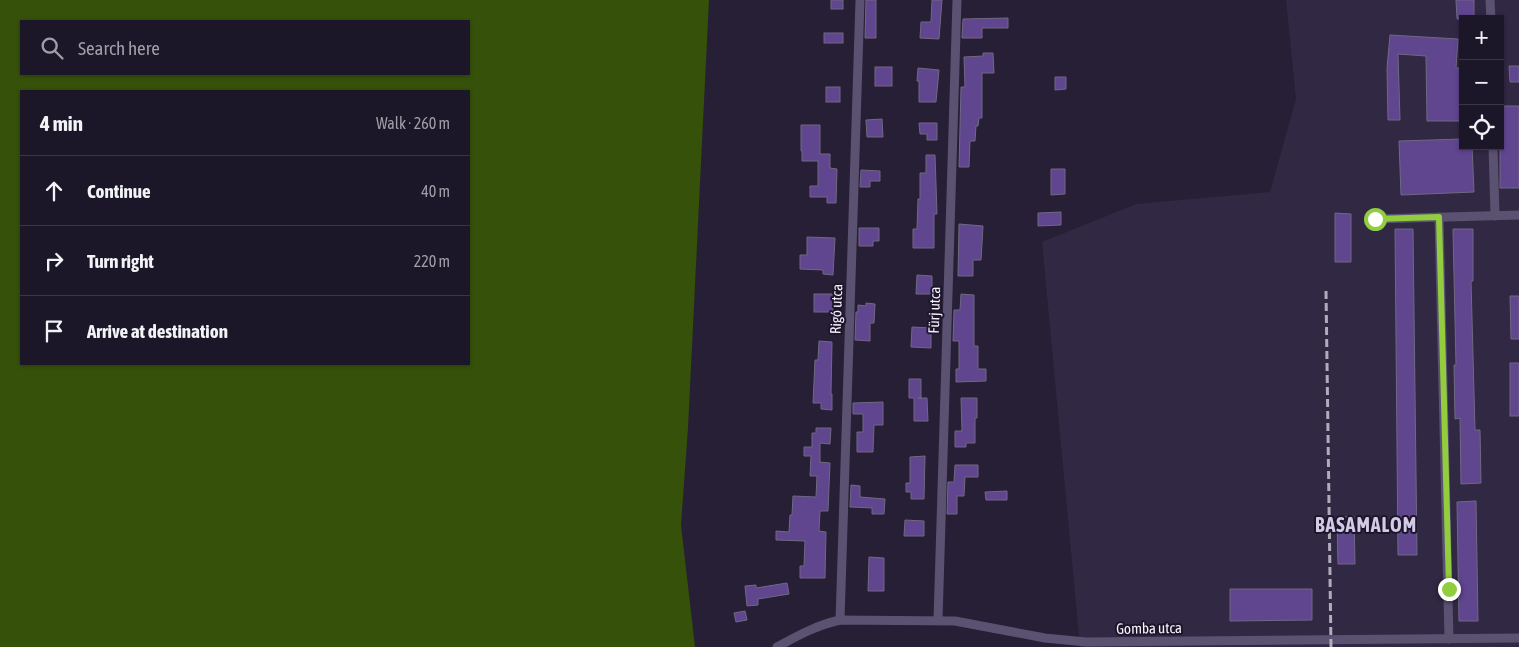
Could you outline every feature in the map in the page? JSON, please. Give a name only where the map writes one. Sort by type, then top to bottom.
[{"type":"street","name":"Rigó utca","points":[[840,620],[860,0]]},
{"type":"street","name":"Fürj utca","points":[[938,620],[957,0]]},
{"type":"street","points":[[1490,0],[1491,15]]},
{"type":"street","points":[[1493,150],[1495,216]]},
{"type":"street","points":[[1375,219],[1519,215]]},
{"type":"street","points":[[1439,217],[1450,639]]},
{"type":"street","name":"Gomba utca","points":[[777,647],[810,630],[840,620],[938,620],[968,623],[1045,638],[1086,642],[1450,639],[1461,643],[1519,638]]},
{"type":"shaded area","points":[[1286,0],[1519,0],[1519,647],[1080,647],[1042,242],[1136,204],[1270,192],[1296,99]]},
{"type":"green space","points":[[0,0],[709,0],[688,428],[681,525],[695,647],[0,647]]},
{"type":"building","points":[[831,0],[843,0],[843,9],[831,9]]},
{"type":"building","points":[[866,0],[876,0],[876,38],[865,38]]},
{"type":"building","points":[[932,0],[942,0],[939,39],[920,38],[921,22],[931,22]]},
{"type":"building","points":[[1456,0],[1474,0],[1474,15],[1459,15],[1459,19],[1457,19]]},
{"type":"building","points":[[1008,18],[1008,28],[982,28],[982,38],[962,38],[963,19]]},
{"type":"building","points":[[824,33],[843,33],[843,43],[824,43]]},
{"type":"building","points":[[1390,35],[1458,39],[1456,68],[1459,68],[1459,121],[1427,121],[1426,56],[1398,54],[1400,120],[1388,120],[1387,68]]},
{"type":"building","points":[[983,53],[993,53],[994,73],[982,73],[982,118],[979,118],[978,126],[976,126],[975,141],[970,141],[969,167],[959,167],[961,87],[965,87],[964,57],[983,56]]},
{"type":"building","points":[[1509,66],[1519,66],[1519,82],[1510,82]]},
{"type":"building","points":[[875,67],[892,67],[892,86],[875,86]]},
{"type":"building","points":[[918,68],[939,70],[936,102],[919,102]]},
{"type":"building","points":[[1055,77],[1066,77],[1066,89],[1055,90]]},
{"type":"building","points":[[826,87],[840,87],[840,102],[826,102]]},
{"type":"building","points":[[1504,106],[1519,106],[1519,188],[1500,188],[1500,150],[1504,150]]},
{"type":"building","points":[[882,119],[883,137],[867,137],[866,120]]},
{"type":"building","points":[[919,123],[937,123],[937,140],[927,140],[927,134],[920,134]]},
{"type":"building","points":[[801,125],[820,125],[820,154],[830,154],[830,168],[837,169],[836,203],[827,203],[827,197],[810,197],[810,186],[818,186],[818,161],[802,161]]},
{"type":"building","points":[[1459,139],[1459,150],[1472,150],[1474,192],[1401,195],[1399,141]]},
{"type":"building","points":[[926,155],[935,155],[937,214],[934,214],[934,248],[913,248],[913,229],[917,229],[918,199],[920,199],[920,173],[926,173]]},
{"type":"building","points":[[1051,169],[1065,169],[1065,194],[1051,195]]},
{"type":"building","points":[[861,170],[880,171],[880,181],[870,181],[870,187],[860,187]]},
{"type":"building","points":[[1061,212],[1061,225],[1038,226],[1038,213]]},
{"type":"building","points":[[1335,213],[1351,214],[1351,262],[1335,262]]},
{"type":"building","points":[[959,224],[983,226],[981,260],[973,260],[973,276],[958,276]]},
{"type":"building","points":[[859,228],[879,228],[879,241],[873,241],[873,246],[859,246]]},
{"type":"building","points":[[1395,229],[1413,229],[1417,555],[1398,555]]},
{"type":"building","points":[[1453,229],[1473,229],[1473,281],[1471,281],[1475,430],[1480,430],[1481,483],[1461,484],[1460,418],[1455,419],[1454,365],[1456,365]]},
{"type":"building","points":[[807,237],[835,238],[833,275],[823,274],[823,270],[800,269],[800,255],[807,255]]},
{"type":"building","points":[[917,275],[932,276],[932,294],[916,294]]},
{"type":"building","points":[[814,294],[833,294],[833,312],[814,312]]},
{"type":"building","points":[[961,294],[974,295],[974,346],[978,346],[978,369],[986,369],[986,381],[956,382],[956,369],[959,369],[959,341],[953,341],[954,310],[960,310]]},
{"type":"building","points":[[1510,296],[1519,296],[1519,339],[1511,339]]},
{"type":"building","points":[[866,303],[875,304],[874,323],[870,323],[870,341],[855,340],[858,305],[866,306]]},
{"type":"building","points":[[912,327],[931,328],[931,348],[911,347]]},
{"type":"building","points":[[819,341],[832,342],[832,410],[821,409],[821,403],[813,403],[815,360],[818,360]]},
{"type":"building","points":[[1510,363],[1519,363],[1519,416],[1510,416]]},
{"type":"building","points":[[909,379],[921,379],[921,398],[927,398],[928,421],[914,421],[914,398],[909,398]]},
{"type":"building","points":[[961,398],[977,398],[975,443],[966,443],[966,447],[955,447],[955,431],[962,431]]},
{"type":"building","points":[[883,402],[883,425],[874,425],[873,452],[857,452],[857,432],[863,432],[863,414],[853,414],[853,403]]},
{"type":"building","points":[[816,428],[831,428],[830,444],[820,443],[820,462],[830,463],[828,511],[820,511],[819,531],[826,532],[825,578],[800,578],[800,566],[804,566],[805,541],[776,540],[776,531],[789,532],[793,496],[816,497],[817,476],[810,476],[811,456],[804,456],[804,447],[812,447],[812,433],[816,433]]},
{"type":"building","points":[[925,456],[924,499],[911,499],[911,492],[906,492],[906,483],[910,483],[910,457]]},
{"type":"building","points":[[955,465],[978,465],[978,477],[965,477],[964,496],[957,496],[957,514],[947,514],[948,482],[954,482]]},
{"type":"building","points":[[851,485],[860,486],[860,497],[885,499],[884,514],[872,514],[872,508],[850,507]]},
{"type":"building","points":[[1007,491],[1007,500],[986,500],[985,492]]},
{"type":"building","points":[[1476,501],[1478,621],[1459,621],[1457,502]]},
{"type":"building","points":[[1354,516],[1355,564],[1338,564],[1337,517]]},
{"type":"building","points":[[905,520],[924,521],[924,536],[904,536]]},
{"type":"building","points":[[869,557],[884,558],[884,591],[868,591]]},
{"type":"building","points":[[787,583],[789,594],[758,599],[758,605],[747,606],[745,586],[756,585],[756,588]]},
{"type":"building","points":[[1230,589],[1312,589],[1312,620],[1230,621]]},
{"type":"building","points":[[745,611],[747,620],[736,622],[734,613]]},
{"type":"railway","points":[[1326,291],[1331,647]]},
{"type":"district","name":"BASAMALOM","points":[[1366,524]]},
{"type":"route","points":[[1375,219],[1439,217],[1449,589]]}]
